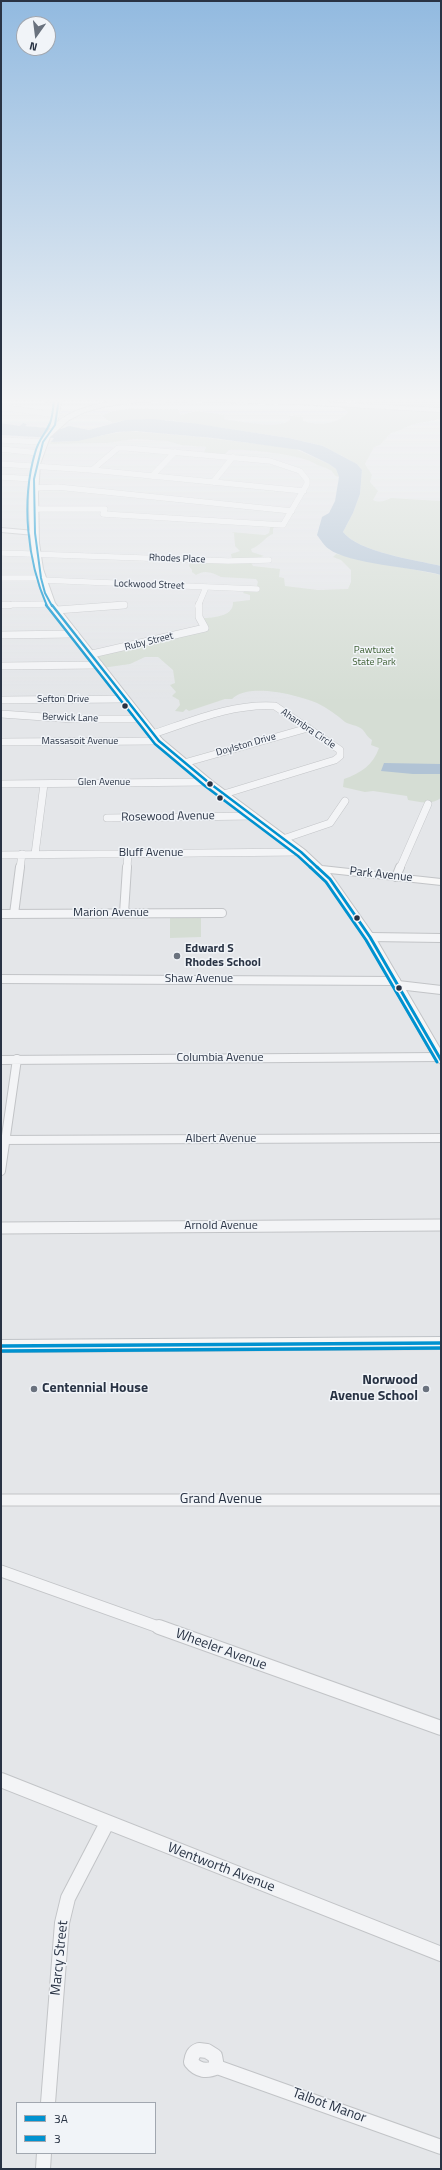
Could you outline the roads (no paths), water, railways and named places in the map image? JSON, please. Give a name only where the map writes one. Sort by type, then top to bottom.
[{"type":"main road","points":[[34,500],[35,533],[41,579],[45,593],[54,607],[92,654],[140,719],[159,741],[184,763],[301,852],[320,869],[343,897],[370,937],[440,1058]]},
{"type":"main road","name":"Park Avenue","points":[[320,869],[441,882]]},
{"type":"main road","points":[[1,1346],[441,1343]]},
{"type":"street","points":[[183,500],[292,512]]},
{"type":"street","points":[[34,509],[104,509],[103,514],[283,525],[299,500]]},
{"type":"street","points":[[1,530],[35,533]]},
{"type":"street","name":"Rhodes Place","points":[[1,553],[228,561],[269,560]]},
{"type":"street","name":"Lockwood Street","points":[[1,578],[257,589]]},
{"type":"street","name":"Ruby Street","points":[[92,654],[128,648],[205,628],[200,620],[197,607],[206,587]]},
{"type":"street","points":[[1,605],[54,607],[124,605]]},
{"type":"street","points":[[1,635],[75,634]]},
{"type":"street","points":[[1,666],[99,665]]},
{"type":"street","name":"Sefton Drive","points":[[1,700],[125,699]]},
{"type":"street","name":"Ahambra Circle","points":[[153,734],[219,714],[265,704],[275,706],[340,750],[339,757],[224,794]]},
{"type":"street","name":"Berwick Lane","points":[[1,714],[73,719],[140,719]]},
{"type":"street","name":"Doylston Drive","points":[[184,763],[308,728]]},
{"type":"street","name":"Massasoit Avenue","points":[[1,742],[159,741]]},
{"type":"street","name":"Glen Avenue","points":[[1,784],[208,782]]},
{"type":"street","points":[[35,854],[44,784]]},
{"type":"street","points":[[283,839],[330,822],[345,801]]},
{"type":"street","points":[[396,877],[428,804]]},
{"type":"street","name":"Rosewood Avenue","points":[[107,818],[253,816]]},
{"type":"street","name":"Bluff Avenue","points":[[1,855],[301,852]]},
{"type":"street","points":[[124,913],[128,853]]},
{"type":"street","points":[[14,914],[22,854]]},
{"type":"street","name":"Marion Avenue","points":[[1,914],[222,912]]},
{"type":"street","points":[[370,937],[441,938]]},
{"type":"street","name":"Shaw Avenue","points":[[1,979],[397,983],[441,990]]},
{"type":"street","name":"Columbia Avenue","points":[[1,1060],[440,1058]]},
{"type":"street","points":[[1,1171],[3,1140],[17,1060]]},
{"type":"street","name":"Albert Avenue","points":[[3,1140],[441,1138]]},
{"type":"street","name":"Arnold Avenue","points":[[1,1228],[441,1225]]},
{"type":"street","name":"Grand Avenue","points":[[1,1500],[441,1500]]},
{"type":"street","name":"Wheeler Avenue","points":[[1,1571],[441,1728]]},
{"type":"street","name":"Wentworth Avenue","points":[[1,1780],[441,1954]]},
{"type":"street","name":"Marcy Street","points":[[48,2102],[62,1923],[68,1898],[107,1823]]},
{"type":"street","name":"Talbot Manor","points":[[217,2067],[441,2147]]},
{"type":"street","points":[[43,2169],[44,2154]]},
{"type":"water","points":[[358,500],[343,532],[350,539],[374,550],[441,566],[441,575],[366,562],[338,554],[327,548],[317,535],[322,517],[329,513],[335,501]]},
{"type":"water","points":[[384,763],[441,764],[441,774],[413,774],[381,771]]},
{"type":"place","name":"Edward S Rhodes School","points":[[177,956]]},
{"type":"place","name":"Centennial House","points":[[34,1389]]},
{"type":"place","name":"Norwood Avenue School","points":[[426,1389]]},
{"type":"park label","name":"Pawtuxet State Park","points":[[374,656]]}]
